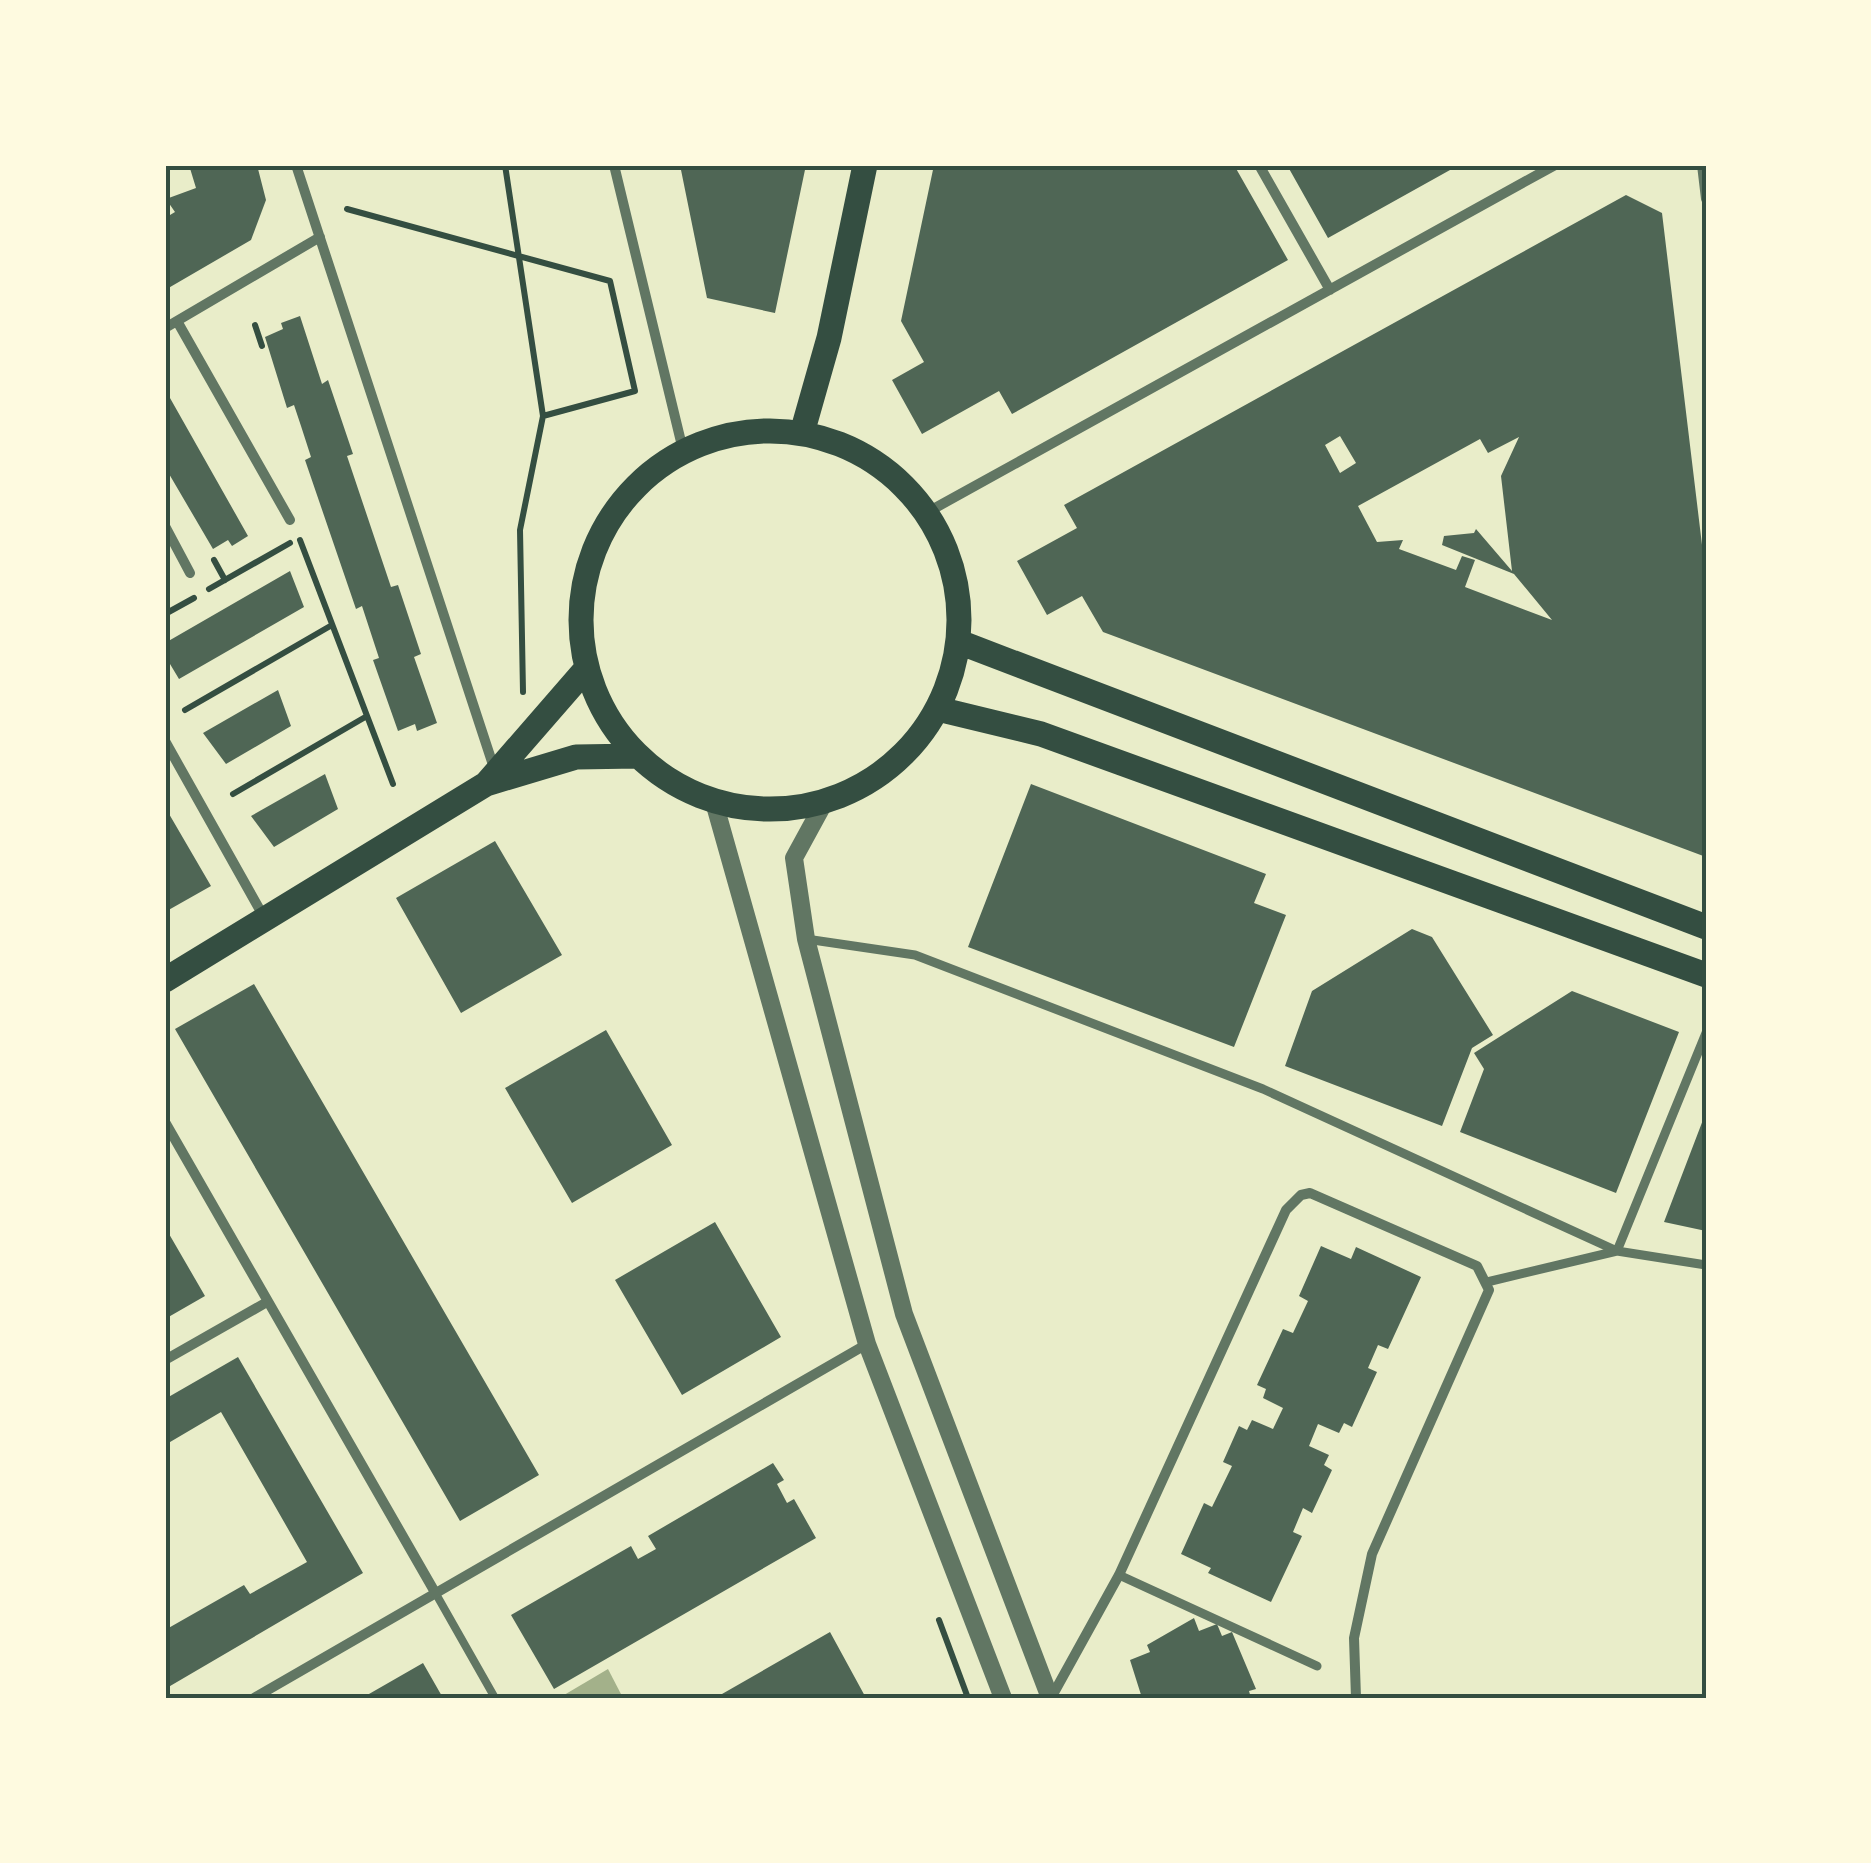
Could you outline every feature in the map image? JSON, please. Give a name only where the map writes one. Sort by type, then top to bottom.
[{"type":"main road","points":[[802,433],[829,338],[865,165]]},
{"type":"main road","points":[[741,432],[802,433],[846,446],[886,470],[926,514],[944,545],[958,593],[958,642],[952,676],[938,709],[909,750],[870,782],[824,804],[769,811],[714,802],[673,784],[636,756],[606,716],[586,669],[580,622],[585,576],[605,525],[639,482],[683,450],[741,432]]},
{"type":"main road","points":[[958,642],[1706,927]]},
{"type":"main road","points":[[165,980],[491,778],[586,669]]},
{"type":"main road","points":[[938,709],[1041,734],[1706,975]]},
{"type":"main road","points":[[491,778],[576,757],[636,756]]},
{"type":"street","points":[[296,165],[491,778]]},
{"type":"street","points":[[614,165],[683,450]]},
{"type":"street","points":[[1260,165],[1330,290]]},
{"type":"street","points":[[926,514],[1555,165]]},
{"type":"street","points":[[1702,165],[1706,199]]},
{"type":"street","points":[[165,328],[320,237]]},
{"type":"street","points":[[177,321],[290,520]]},
{"type":"street","points":[[165,526],[190,573]]},
{"type":"street","points":[[165,741],[266,920]]},
{"type":"street","points":[[714,802],[867,1344],[1003,1698]]},
{"type":"street","points":[[824,804],[794,858],[806,939],[904,1314],[1051,1698]]},
{"type":"street","points":[[806,939],[915,955],[1245,1082],[1617,1252],[1706,1265]]},
{"type":"street","points":[[1617,1252],[1706,1033]]},
{"type":"street","points":[[165,1122],[436,1594]]},
{"type":"street","points":[[1051,1698],[1118,1576],[1286,1210],[1301,1195],[1322,1195],[1477,1266],[1486,1282],[1489,1300],[1372,1554],[1354,1638],[1356,1698]]},
{"type":"street","points":[[1486,1282],[1617,1252]]},
{"type":"street","points":[[165,1360],[267,1302]]},
{"type":"street","points":[[254,1698],[867,1344]]},
{"type":"street","points":[[1118,1576],[1316,1666]]},
{"type":"lane","points":[[436,1594],[495,1698]]},
{"type":"path","points":[[505,165],[543,416],[520,530],[525,688],[518,706]]},
{"type":"path","points":[[347,210],[610,281],[635,390],[543,416]]},
{"type":"path","points":[[255,325],[262,346]]},
{"type":"path","points":[[165,614],[299,538],[393,784]]},
{"type":"path","points":[[214,560],[224,580]]},
{"type":"path","points":[[185,710],[332,626]]},
{"type":"path","points":[[232,794],[367,716]]},
{"type":"shaded area","points":[[608,1669],[623,1698],[559,1698]]},
{"type":"building","points":[[189,165],[257,165],[266,200],[251,240],[165,290],[165,218],[175,212],[166,199],[196,188]]},
{"type":"building","points":[[680,165],[806,165],[775,313],[707,298]]},
{"type":"building","points":[[934,165],[1234,165],[1288,260],[1012,414],[999,391],[922,434],[892,380],[924,362],[901,321]]},
{"type":"building","points":[[1287,165],[1459,165],[1328,238]]},
{"type":"building","points":[[1626,195],[1662,213],[1706,578],[1706,857],[1103,632],[1082,596],[1047,615],[1017,561],[1077,528],[1064,505]],"holes":[[[1340,436],[1356,463],[1340,473],[1325,445]],[[1519,437],[1501,476],[1512,571],[1476,529],[1474,533],[1444,536],[1442,545],[1514,574],[1552,620],[1465,587],[1475,560],[1462,556],[1456,570],[1399,549],[1403,540],[1377,542],[1358,506],[1480,439],[1488,453]]]},
{"type":"building","points":[[300,316],[322,384],[328,380],[353,454],[347,456],[391,587],[398,585],[421,654],[414,657],[437,723],[417,731],[415,724],[398,731],[373,660],[379,658],[362,606],[356,609],[305,460],[311,457],[294,405],[287,408],[265,337],[283,329],[281,323]]},
{"type":"building","points":[[170,398],[248,536],[232,546],[228,540],[213,549],[165,467],[165,401]]},
{"type":"building","points":[[290,571],[304,607],[179,679],[170,664],[165,667],[165,643]]},
{"type":"building","points":[[278,690],[291,726],[226,764],[203,733]]},
{"type":"building","points":[[325,774],[338,809],[274,847],[251,816]]},
{"type":"building","points":[[1031,784],[1266,874],[1254,903],[1286,915],[1234,1047],[968,947]]},
{"type":"building","points":[[165,807],[211,886],[165,912]]},
{"type":"building","points":[[495,841],[562,955],[461,1013],[396,898]]},
{"type":"building","points":[[1412,929],[1432,937],[1493,1035],[1472,1048],[1442,1126],[1285,1066],[1312,991]]},
{"type":"building","points":[[254,984],[539,1475],[460,1521],[175,1029]]},
{"type":"building","points":[[1572,991],[1679,1032],[1616,1193],[1460,1132],[1484,1069],[1474,1053]]},
{"type":"building","points":[[606,1030],[672,1145],[572,1203],[505,1088]]},
{"type":"building","points":[[1706,1112],[1706,1231],[1664,1222]]},
{"type":"building","points":[[715,1222],[781,1337],[682,1395],[615,1280]]},
{"type":"building","points":[[165,1227],[205,1296],[165,1319]]},
{"type":"building","points":[[1321,1246],[1351,1259],[1356,1247],[1421,1277],[1388,1349],[1378,1345],[1368,1368],[1377,1372],[1352,1427],[1344,1423],[1339,1433],[1318,1424],[1309,1446],[1329,1455],[1324,1465],[1332,1470],[1312,1513],[1303,1508],[1293,1532],[1302,1536],[1271,1602],[1208,1573],[1211,1568],[1181,1554],[1204,1503],[1212,1507],[1232,1466],[1223,1462],[1239,1426],[1247,1430],[1252,1420],[1273,1429],[1283,1408],[1263,1398],[1266,1389],[1257,1385],[1283,1329],[1293,1333],[1308,1301],[1299,1296]]},
{"type":"building","points":[[238,1357],[363,1573],[165,1689],[165,1630],[244,1585],[250,1594],[307,1562],[221,1412],[165,1445],[165,1399]]},
{"type":"building","points":[[773,1463],[784,1480],[777,1484],[787,1503],[794,1499],[816,1538],[554,1689],[511,1615],[631,1546],[638,1559],[656,1549],[648,1536]]},
{"type":"building","points":[[1194,1618],[1199,1631],[1217,1624],[1222,1636],[1232,1632],[1256,1689],[1249,1691],[1251,1698],[1142,1698],[1130,1660],[1150,1652],[1147,1645]]},
{"type":"building","points":[[830,1632],[866,1698],[715,1698]]},
{"type":"building","points":[[423,1663],[443,1698],[362,1698]]}]
